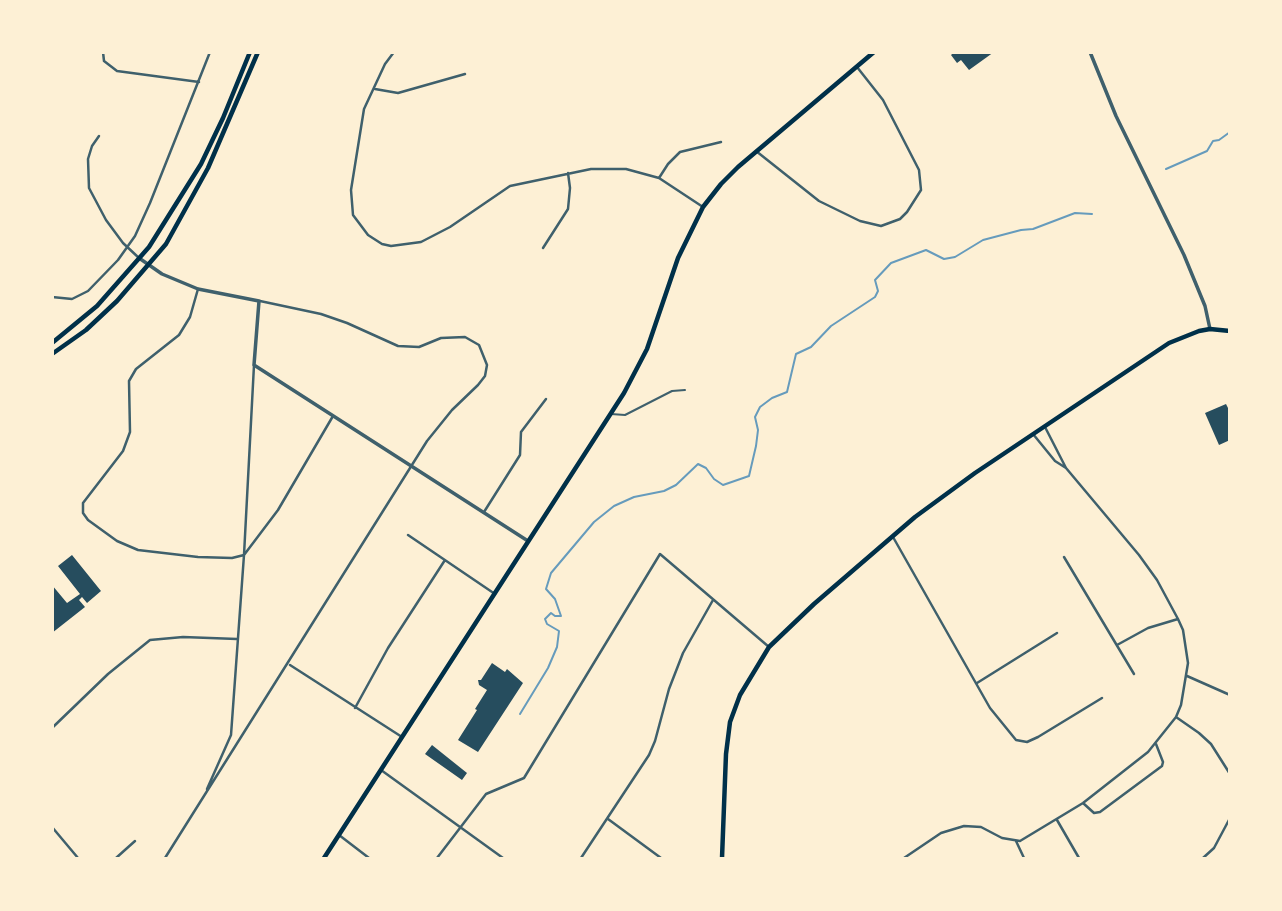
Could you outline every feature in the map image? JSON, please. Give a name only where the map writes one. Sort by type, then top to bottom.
[{"type":"main road","points":[[52,343],[97,306],[149,247],[201,164],[250,52]]},
{"type":"main road","points":[[52,354],[86,330],[117,301],[173,234],[198,190],[258,52]]},
{"type":"main road","points":[[324,859],[610,414],[647,349],[678,258],[703,207],[721,184],[756,151],[874,52]]},
{"type":"main road","points":[[722,859],[726,754],[730,722],[740,695],[769,648],[814,604],[940,498],[1033,434],[1169,343],[1210,329],[1230,331]]},
{"type":"street","points":[[103,52],[104,61],[117,71],[199,82]]},
{"type":"street","points":[[52,297],[72,299],[88,291],[127,247],[150,203],[210,52]]},
{"type":"street","points":[[394,52],[385,64],[364,109],[353,173],[351,209],[368,235],[382,244],[421,242],[450,227],[510,186],[568,173],[611,168],[659,178],[703,207]]},
{"type":"street","points":[[1090,52],[1116,116],[1184,255],[1205,306],[1210,329]]},
{"type":"street","points":[[756,151],[819,201],[860,222],[881,226],[900,219],[921,190],[919,170],[883,100],[857,67]]},
{"type":"street","points":[[375,89],[398,93],[465,74]]},
{"type":"street","points":[[99,136],[88,159],[89,188],[106,220],[127,247],[162,274],[198,289],[321,314],[398,346],[419,347],[442,338],[465,337],[479,345],[487,365],[485,376],[478,385],[439,424],[165,859]]},
{"type":"street","points":[[659,178],[680,152],[721,142]]},
{"type":"street","points":[[543,248],[568,209],[568,173]]},
{"type":"street","points":[[198,289],[185,327],[171,342],[136,369],[129,381],[130,432],[123,450],[83,503],[83,513],[91,523],[117,541],[138,550],[198,557],[232,558],[244,555],[278,510],[333,416]]},
{"type":"street","points":[[205,796],[231,735],[259,301]]},
{"type":"street","points":[[254,365],[528,541]]},
{"type":"street","points":[[484,512],[520,455],[521,432],[546,399]]},
{"type":"street","points":[[905,859],[942,833],[964,826],[981,827],[1002,838],[1020,841],[1083,803],[1156,744],[1176,717],[1187,676],[1186,644],[1178,619],[1157,580],[1139,555],[1066,468],[1045,426]]},
{"type":"street","points":[[1033,434],[1055,461],[1066,468]]},
{"type":"street","points":[[408,535],[495,594]]},
{"type":"street","points":[[892,537],[990,708],[1016,740],[1021,742],[1038,737],[1102,698]]},
{"type":"street","points":[[437,859],[486,794],[524,778],[660,554],[769,648]]},
{"type":"street","points":[[1064,557],[1134,674]]},
{"type":"street","points":[[355,708],[388,648],[445,561]]},
{"type":"street","points":[[581,859],[649,755],[668,689],[683,653],[713,600]]},
{"type":"street","points":[[1116,646],[1148,628],[1178,619]]},
{"type":"street","points":[[976,683],[1057,633]]},
{"type":"street","points":[[52,728],[108,674],[150,640],[183,637],[237,639]]},
{"type":"street","points":[[289,664],[402,737]]},
{"type":"street","points":[[1187,676],[1230,695]]},
{"type":"street","points":[[1176,717],[1211,744],[1230,774]]},
{"type":"street","points":[[1083,803],[1094,813],[1100,813],[1162,766],[1156,744]]},
{"type":"street","points":[[381,770],[503,859]]},
{"type":"street","points":[[1203,859],[1214,848],[1230,818]]},
{"type":"street","points":[[607,819],[662,859]]},
{"type":"street","points":[[1057,820],[1079,859]]},
{"type":"street","points":[[52,827],[77,858]]},
{"type":"street","points":[[339,835],[369,859]]},
{"type":"street","points":[[116,859],[135,841]]},
{"type":"street","points":[[1016,841],[1024,859]]},
{"type":"lane","points":[[610,414],[625,415],[672,391],[685,390]]},
{"type":"building","points":[[954,52],[994,52],[969,70],[961,60],[957,63],[951,55]]},
{"type":"building","points":[[1226,404],[1230,412],[1230,440],[1219,445],[1205,413]]},
{"type":"building","points":[[72,555],[101,591],[87,603],[82,597],[79,600],[85,607],[52,633],[52,585],[67,603],[80,594],[58,566]]},
{"type":"building","points":[[492,663],[505,672],[507,669],[523,683],[478,752],[458,740],[487,690],[479,685],[478,680],[481,680]]},
{"type":"building","points":[[432,745],[467,773],[462,780],[425,754]]},
{"type":"waterway","points":[[1166,169],[1207,151],[1213,141],[1230,132]]},
{"type":"waterway","points":[[520,714],[548,668],[557,647],[559,631],[547,624],[545,619],[551,613],[561,616],[555,599],[546,589],[551,573],[594,522],[614,506],[634,497],[664,491],[676,485],[698,464],[723,485],[749,476],[758,430],[755,417],[760,407],[787,392],[796,354],[811,347],[831,326],[875,297],[878,291],[875,280],[891,263],[926,250],[944,259],[955,257],[983,240],[1033,229],[1075,213],[1092,214]]}]
